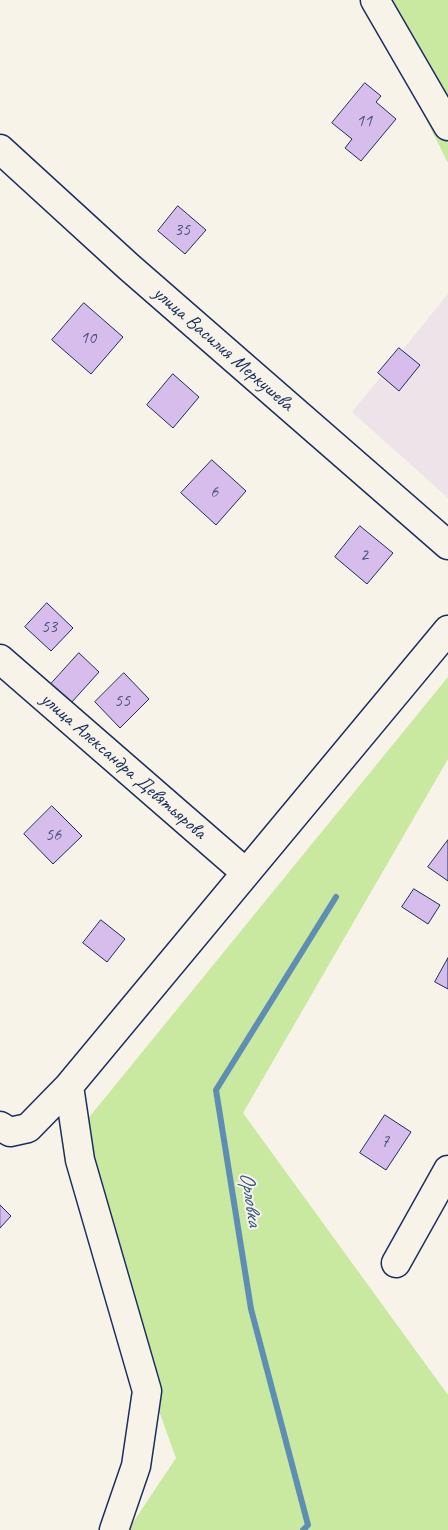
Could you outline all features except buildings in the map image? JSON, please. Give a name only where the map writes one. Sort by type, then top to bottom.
[{"type":"street","points":[[375,0],[448,126]]},
{"type":"street","name":"улица Василия Меркушева","points":[[0,149],[129,267],[448,545]]},
{"type":"street","points":[[0,1126],[10,1132],[28,1128],[69,1086],[448,630]]},
{"type":"street","name":"улица Александра Девятьярова","points":[[0,659],[245,872]]},
{"type":"street","points":[[69,1086],[80,1160],[147,1391],[136,1466],[114,1530]]},
{"type":"street","points":[[396,1263],[448,1170]]},
{"type":"shaded area","points":[[448,294],[448,498],[352,412]]},
{"type":"green space","points":[[366,0],[448,0],[448,163]]},
{"type":"green space","points":[[448,677],[448,759],[243,1113],[448,1395],[448,1530],[128,1530],[176,1458],[64,1148]]},
{"type":"waterway","name":"Орловка","points":[[303,1530],[308,1525],[251,1309],[216,1090],[336,897]]}]
